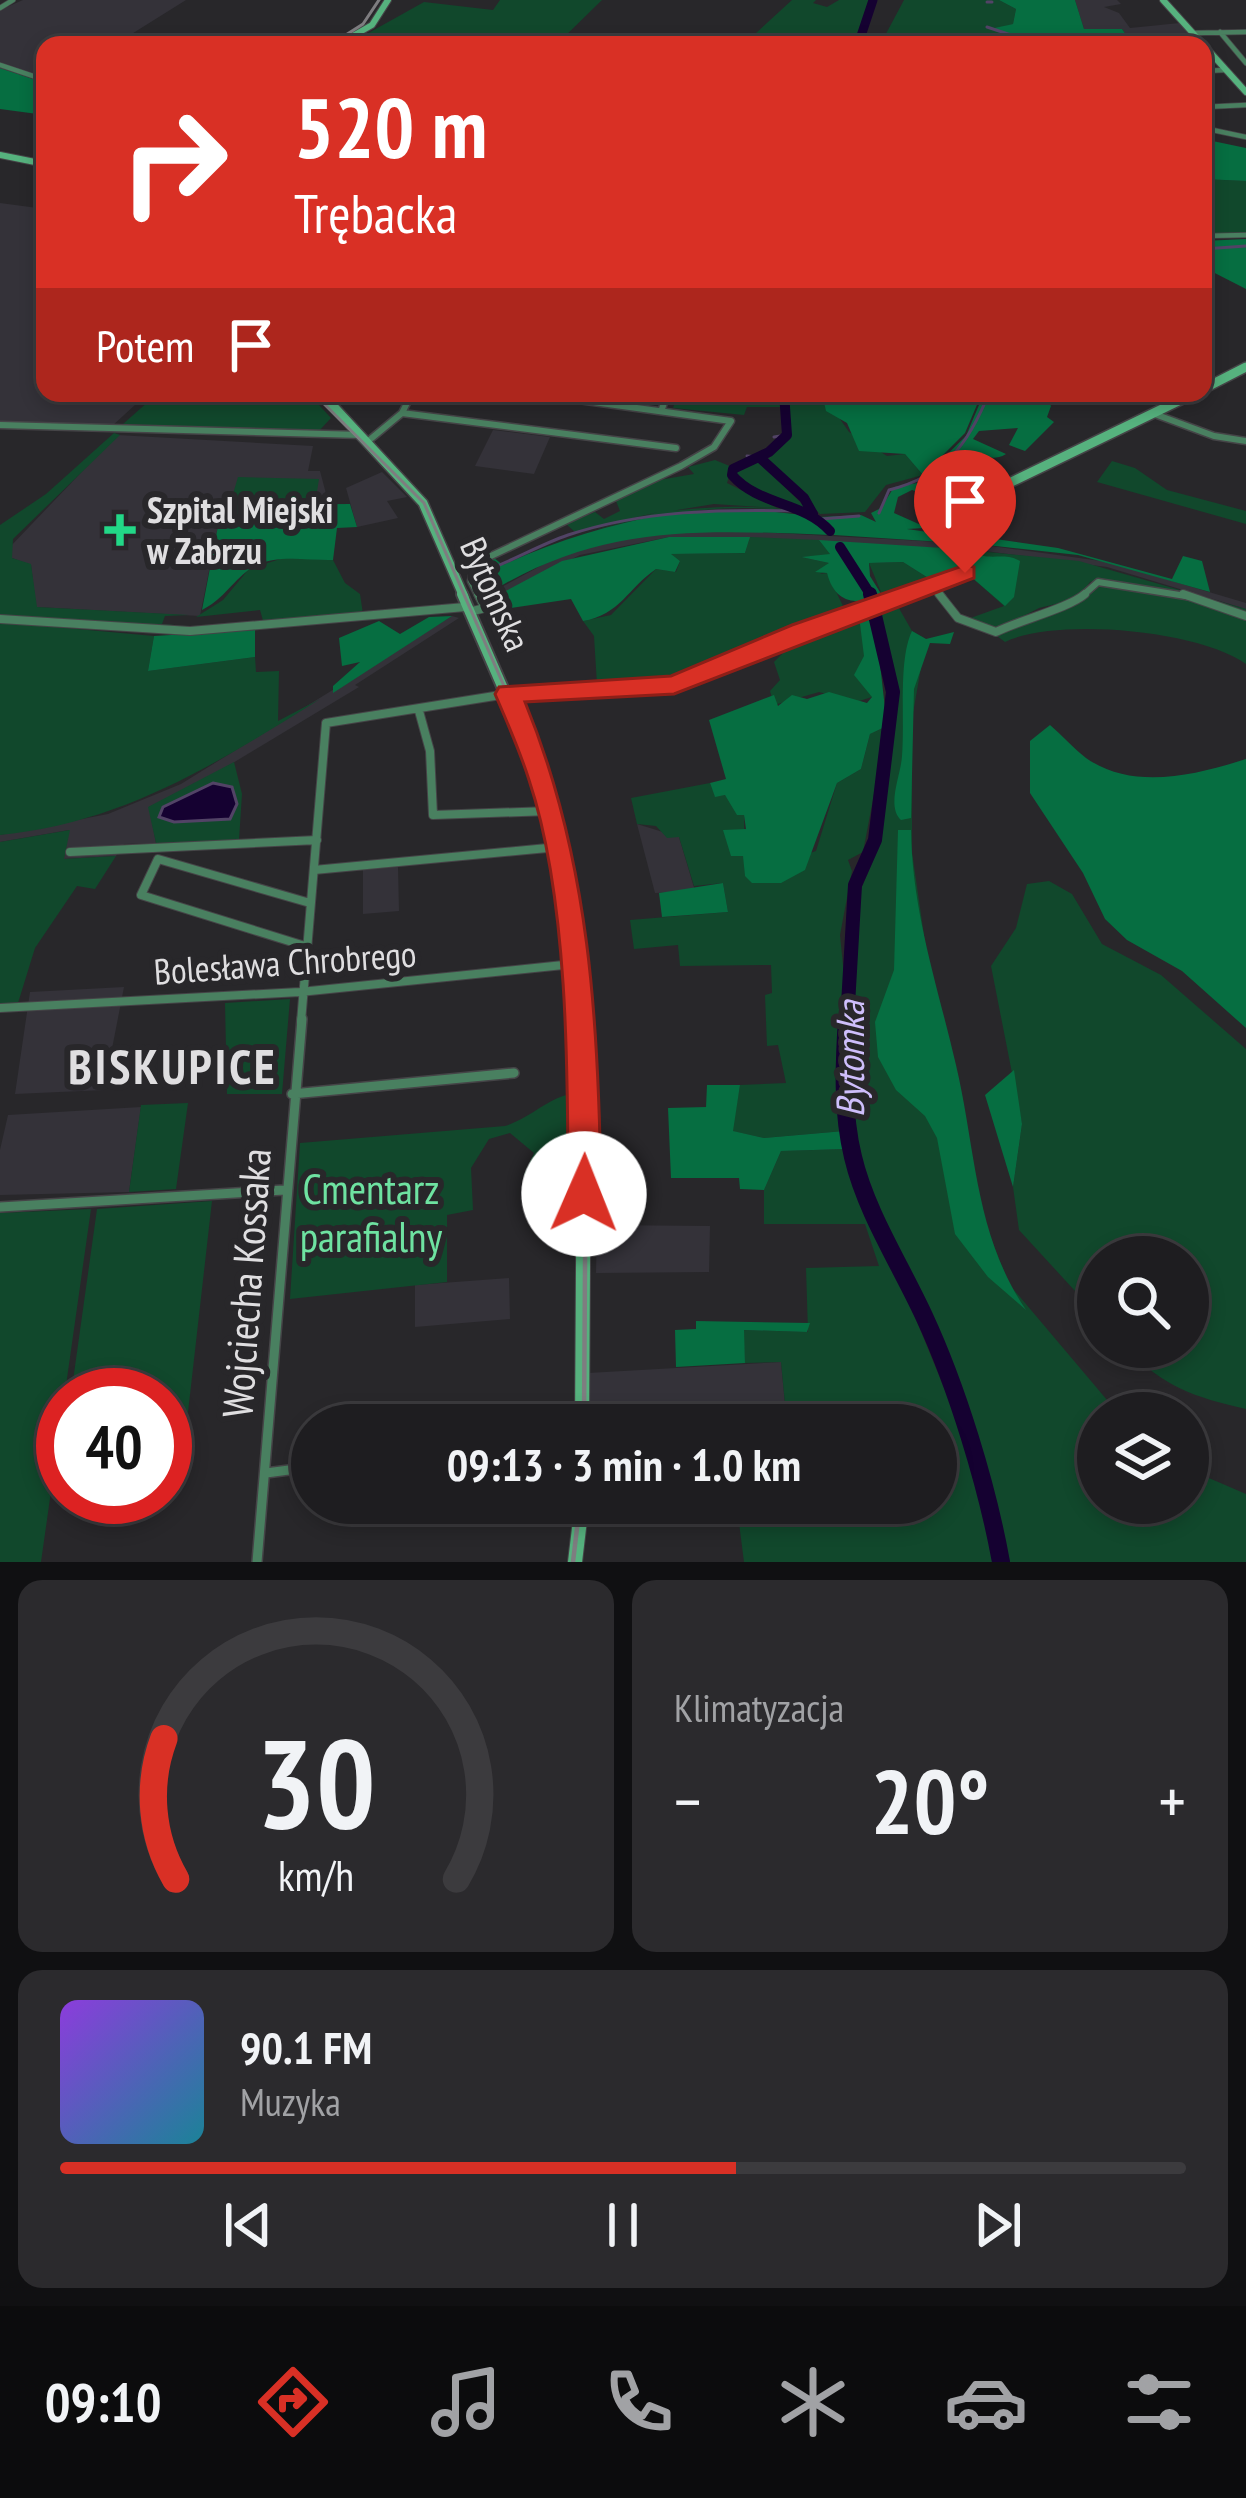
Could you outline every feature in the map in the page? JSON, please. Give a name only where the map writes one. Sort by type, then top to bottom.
[{"type":"street","points":[[0,8],[14,0]]},
{"type":"street","points":[[353,36],[370,26],[388,0]]},
{"type":"street","points":[[1163,0],[1195,36]]},
{"type":"street","points":[[1220,32],[1246,64]]},
{"type":"street","points":[[1193,33],[1246,32]]},
{"type":"street","points":[[1212,51],[1234,49]]},
{"type":"street","points":[[1212,57],[1244,88]]},
{"type":"street","points":[[0,65],[36,77]]},
{"type":"street","points":[[1212,71],[1226,70]]},
{"type":"street","points":[[1212,107],[1246,105]]},
{"type":"street","points":[[1212,130],[1246,137]]},
{"type":"street","points":[[0,155],[36,162]]},
{"type":"street","points":[[1212,236],[1246,235]]},
{"type":"street","points":[[1212,384],[1246,367]]},
{"type":"street","name":"Bytomska","points":[[329,402],[423,503],[466,610],[538,763],[558,847],[573,964],[586,1150],[579,1318],[581,1404]]},
{"type":"street","points":[[0,425],[364,439],[402,413],[408,402]]},
{"type":"street","points":[[0,620],[190,631],[484,608],[471,580],[474,564],[681,466],[714,447],[731,421],[603,402]]},
{"type":"street","points":[[662,409],[664,402]]},
{"type":"street","points":[[550,811],[434,815],[430,751],[419,710],[508,694],[674,685],[860,610],[934,586],[965,573],[964,531],[1001,487],[1176,402]]},
{"type":"street","points":[[402,413],[676,448]]},
{"type":"street","points":[[1152,413],[1198,432],[1246,441]]},
{"type":"street","points":[[934,586],[958,618],[992,632],[1013,628],[1040,610],[1073,604],[1098,582],[1180,593],[1246,616]]},
{"type":"street","name":"Wojciecha Kossaka","points":[[257,1562],[300,992],[326,722],[419,710]]},
{"type":"street","points":[[70,853],[317,840]]},
{"type":"street","points":[[314,870],[558,847]]},
{"type":"street","points":[[305,946],[141,896],[158,859],[310,902]]},
{"type":"street","name":"Bolesława Chrobrego","points":[[0,1008],[300,992],[573,964]]},
{"type":"street","points":[[292,1094],[514,1073]]},
{"type":"street","points":[[0,1207],[284,1190]]},
{"type":"street","points":[[266,1473],[291,1470]]},
{"type":"street","points":[[575,1562],[580,1524]]},
{"type":"shaded area","points":[[23,0],[186,0],[128,36],[36,36],[36,76],[0,64],[0,10]]},
{"type":"shaded area","points":[[1075,0],[1117,0],[1121,4],[1104,7],[1119,13],[1130,28],[1180,23],[1191,36],[1127,36],[1122,29],[1084,29]]},
{"type":"shaded area","points":[[0,203],[36,208],[36,402],[138,402],[112,426],[0,422]]},
{"type":"shaded area","points":[[493,430],[550,437],[534,474],[475,466]]},
{"type":"shaded area","name":"Szpital Miejski w Zabrzu","points":[[117,435],[313,446],[308,471],[320,471],[329,505],[222,506],[200,616],[36,607],[31,565],[12,558],[9,548]]},
{"type":"shaded area","points":[[382,472],[407,497],[387,501],[398,518],[357,527],[346,488]]},
{"type":"shaded area","points":[[667,531],[958,543],[959,549],[669,537],[580,555],[485,602],[481,598],[559,556],[600,543]]},
{"type":"shaded area","points":[[977,544],[1108,562],[1246,603],[1246,609],[1107,567],[977,550]]},
{"type":"shaded area","points":[[452,616],[459,618],[355,685],[359,687],[198,784],[149,807],[156,843],[124,844],[116,856],[63,859],[69,830],[0,842],[0,835],[108,814],[181,784]]},
{"type":"shaded area","points":[[213,783],[232,787],[237,804],[230,819],[174,822],[159,817],[163,807]]},
{"type":"shaded area","points":[[637,824],[679,837],[695,891],[655,893]]},
{"type":"shaded area","points":[[398,867],[399,911],[363,914],[363,870]]},
{"type":"shaded area","points":[[124,987],[104,1090],[15,1094],[30,992]]},
{"type":"shaded area","points":[[141,1107],[129,1192],[0,1195],[0,1150],[8,1115]]},
{"type":"shaded area","points":[[597,1225],[710,1226],[709,1272],[596,1273]]},
{"type":"shaded area","points":[[509,1278],[510,1319],[415,1327],[415,1285]]},
{"type":"shaded area","points":[[781,1362],[785,1404],[589,1404],[588,1373]]},
{"type":"green space","points":[[500,0],[602,0],[565,36],[363,36],[424,2],[493,10]]},
{"type":"green space","points":[[792,0],[816,0],[813,3],[827,7],[839,0],[871,0],[859,36],[753,36]]},
{"type":"green space","points":[[904,0],[999,0],[1016,9],[1013,24],[991,30],[1020,36],[885,36]]},
{"type":"green space","points":[[999,0],[1075,0],[1084,29],[1122,29],[1127,36],[1022,36],[990,29],[1013,24],[1016,9]]},
{"type":"green space","points":[[0,68],[36,80],[36,114],[0,109]]},
{"type":"green space","points":[[1212,141],[1246,148],[1246,181],[1212,179]]},
{"type":"green space","points":[[1212,179],[1246,181],[1246,234],[1212,235]]},
{"type":"green space","points":[[1246,239],[1246,289],[1212,272],[1212,241]]},
{"type":"green space","points":[[148,402],[316,402],[331,418],[318,432],[123,424]]},
{"type":"green space","points":[[675,402],[780,402],[781,407],[747,407],[744,415],[673,408]]},
{"type":"green space","points":[[788,402],[828,402],[849,432],[887,456],[905,454],[923,475],[886,485],[865,512],[820,514],[766,461],[789,438]]},
{"type":"green space","points":[[824,402],[978,402],[965,433],[923,475],[905,454],[859,451],[847,423],[826,411]]},
{"type":"green space","points":[[980,402],[1049,402],[1051,406],[1047,417],[1054,422],[1025,451],[1009,445],[1018,428],[979,431],[973,439],[1006,454],[975,459],[942,500],[912,490],[898,497],[894,513],[921,525],[929,518],[924,528],[907,529],[935,533],[931,522],[959,532],[952,535],[958,543],[834,535],[821,517],[861,515],[876,522],[871,513],[881,508],[894,487],[929,481],[924,477],[966,436]]},
{"type":"green space","points":[[114,433],[120,435],[13,539],[12,558],[31,564],[37,607],[189,615],[165,616],[162,624],[188,626],[0,616],[0,525],[46,494]]},
{"type":"green space","points":[[715,460],[732,467],[727,483],[777,508],[714,504],[671,511],[726,507],[769,508],[807,514],[820,520],[794,512],[732,508],[665,515],[576,535],[658,512],[575,532],[566,524],[595,512],[604,519],[620,511],[616,501],[659,480],[694,474],[688,467]]},
{"type":"green space","points":[[762,461],[808,510],[765,499],[746,488],[734,470]]},
{"type":"green space","points":[[1112,461],[1135,468],[1167,490],[1246,511],[1246,524],[1097,482]]},
{"type":"green space","points":[[238,477],[319,479],[315,504],[230,504]]},
{"type":"green space","points":[[350,504],[357,527],[337,528],[333,560],[288,559],[255,566],[202,610],[222,505]]},
{"type":"green space","points":[[758,510],[812,516],[830,535],[650,536],[566,556],[481,598],[474,580],[477,566],[494,558],[503,565],[623,523],[675,513]]},
{"type":"green space","points":[[968,535],[1058,548],[1172,579],[1183,556],[1202,561],[1210,592],[1078,555],[968,543]]},
{"type":"green space","points":[[669,537],[750,537],[745,553],[671,554],[680,561],[675,572],[656,569],[596,618],[583,621],[571,599],[511,608],[501,601],[485,602],[562,561]]},
{"type":"green space","points":[[750,537],[819,540],[832,555],[801,557],[829,563],[830,568],[820,574],[827,573],[843,606],[694,674],[666,682],[597,684],[594,636],[583,621],[611,615],[656,569],[676,572],[680,561],[670,554],[745,553]]},
{"type":"green space","points":[[819,540],[959,549],[961,563],[953,575],[933,581],[903,562],[869,563],[870,576],[883,597],[848,600],[835,591],[827,573],[815,572],[829,563],[801,557],[830,554]]},
{"type":"green space","points":[[968,550],[1079,561],[1246,609],[1246,614],[1189,594],[1101,579],[1090,582],[1077,599],[1039,608],[997,630],[965,620],[1004,606],[969,575]]},
{"type":"green space","points":[[970,550],[1020,561],[1014,597],[1005,606],[969,575]]},
{"type":"green space","points":[[283,558],[333,560],[345,583],[360,594],[363,614],[264,624],[260,610],[196,617],[223,600],[249,569]]},
{"type":"green space","points":[[903,562],[933,581],[883,597],[869,563]]},
{"type":"green space","points":[[1097,584],[1173,594],[1246,617],[1246,664],[1196,643],[1127,631],[1058,630],[1005,642],[997,636],[1041,612],[1080,603]]},
{"type":"green space","points":[[896,603],[912,631],[926,639],[912,719],[912,852],[927,956],[963,1100],[978,1205],[1009,1284],[1100,1392],[1077,1392],[1077,1524],[1209,1524],[1209,1478],[1246,1494],[1246,1562],[1010,1562],[948,1361],[866,1181],[855,1129],[850,1049],[859,894],[881,841],[895,716],[879,608]]},
{"type":"green space","points":[[874,611],[887,726],[870,734],[861,769],[837,783],[805,870],[781,883],[752,883],[745,876],[743,856],[731,856],[723,830],[746,829],[744,815],[737,815],[725,795],[715,797],[710,783],[726,779],[709,720],[774,695],[778,706],[792,695],[807,699],[829,692],[867,703],[872,697],[854,675],[864,656],[859,616]]},
{"type":"green space","points":[[452,616],[333,693],[333,686],[360,662],[342,666],[339,638],[379,621],[400,634],[429,617]]},
{"type":"green space","points":[[859,616],[872,697],[856,702],[819,692],[774,705],[770,691],[780,680],[774,662],[797,639]]},
{"type":"green space","points":[[0,622],[154,636],[148,671],[255,657],[256,672],[279,671],[278,721],[320,699],[206,767],[128,804],[88,818],[0,835]]},
{"type":"green space","points":[[255,630],[255,657],[148,671],[154,636]]},
{"type":"green space","points":[[912,631],[926,639],[954,632],[950,644],[930,643],[914,689],[911,818],[901,820],[894,799],[902,756],[905,658]]},
{"type":"green space","points":[[1050,725],[1086,758],[1124,774],[1165,777],[1246,759],[1246,1028],[1182,971],[1127,940],[1105,919],[1083,873],[1030,793],[1030,741]]},
{"type":"green space","points":[[887,726],[863,852],[848,860],[852,871],[840,935],[846,995],[839,1038],[844,1131],[764,1138],[732,1131],[740,1085],[786,1083],[778,1045],[767,1046],[765,995],[772,993],[771,965],[680,966],[678,945],[634,949],[630,920],[728,912],[723,883],[694,886],[679,837],[667,838],[656,826],[637,824],[631,798],[710,783],[715,796],[725,795],[744,815],[745,876],[816,851],[837,783],[861,769],[870,734]]},
{"type":"green space","points":[[234,762],[242,794],[239,840],[156,843],[148,807]]},
{"type":"green space","points":[[70,830],[64,859],[116,856],[95,889],[77,886],[35,948],[18,1003],[0,1005],[0,842]]},
{"type":"green space","points":[[898,830],[911,830],[921,920],[987,1222],[996,1252],[1026,1310],[988,1277],[955,1234],[937,1138],[925,1116],[896,1090],[878,1057],[875,1022],[894,970]]},
{"type":"green space","points":[[1049,881],[1072,894],[1102,944],[1161,975],[1246,1049],[1246,1409],[1209,1399],[1209,1392],[1180,1388],[1149,1368],[1209,1368],[1209,1236],[1077,1236],[1077,1293],[1019,1230],[1013,1187],[1022,1124],[991,966],[1016,928],[1027,884]]},
{"type":"green space","points":[[723,883],[728,912],[662,917],[659,893]]},
{"type":"green space","points":[[290,999],[282,1094],[227,1094],[225,1003]]},
{"type":"green space","points":[[1014,1070],[1022,1124],[1013,1187],[985,1095]]},
{"type":"green space","points":[[707,1085],[740,1085],[733,1131],[764,1138],[844,1131],[846,1149],[781,1151],[764,1190],[740,1189],[739,1178],[671,1178],[668,1108],[706,1107]]},
{"type":"green space","name":"Cmentarz parafialny","points":[[574,1093],[573,1200],[553,1201],[552,1192],[542,1193],[524,1175],[534,1153],[510,1133],[489,1139],[471,1168],[473,1210],[447,1215],[447,1282],[290,1299],[300,1143],[505,1126]]},
{"type":"green space","points":[[188,1103],[176,1189],[129,1192],[141,1105]]},
{"type":"green space","points":[[846,1149],[951,1404],[785,1404],[781,1362],[745,1363],[743,1330],[808,1332],[806,1268],[879,1266],[865,1224],[764,1224],[764,1190],[781,1151]]},
{"type":"green space","points":[[212,1201],[192,1377],[192,1368],[75,1368],[97,1209]]},
{"type":"green space","points":[[91,1209],[68,1368],[36,1368],[36,1524],[46,1524],[41,1562],[0,1562],[0,1213]]},
{"type":"green space","points":[[696,1321],[810,1323],[807,1332],[744,1330],[745,1363],[676,1367],[675,1330],[696,1329]]},
{"type":"green space","points":[[957,1421],[991,1524],[995,1562],[744,1562],[739,1524],[957,1524]]},
{"type":"waterway","name":"Bytomka","points":[[861,36],[873,0]]},
{"type":"waterway","points":[[987,2],[992,2]]},
{"type":"waterway","points":[[987,27],[1014,36]]},
{"type":"waterway","points":[[1212,248],[1246,246]]},
{"type":"waterway","name":"Bytomka","points":[[785,402],[787,435],[769,452],[733,469],[732,475],[755,493],[807,514],[830,531]]},
{"type":"waterway","points":[[879,513],[889,490],[925,476],[952,456],[985,402]]},
{"type":"waterway","name":"Bytomka","points":[[774,437],[787,435]]},
{"type":"waterway","name":"Bytomka","points":[[747,456],[759,457]]},
{"type":"waterway","name":"Bytomka","points":[[759,457],[804,498],[813,514]]},
{"type":"waterway","points":[[473,575],[568,535],[625,520],[713,511],[801,511]]},
{"type":"waterway","points":[[821,519],[859,516]]},
{"type":"waterway","points":[[968,535],[988,537]]},
{"type":"waterway","name":"Bytomka","points":[[840,547],[872,597]]},
{"type":"waterway","name":"Bytomka","points":[[847,1022],[855,885],[875,840],[893,692],[870,594]]},
{"type":"waterway","name":"Bytomka","points":[[847,1019],[845,1105],[859,1177],[948,1374],[979,1469],[1001,1562]]},
{"type":"tram line","points":[[344,36],[363,24],[379,0]]},
{"type":"tram line","points":[[322,402],[424,503],[546,782],[570,902],[579,1022]]},
{"type":"tram line","points":[[579,1019],[586,1110],[584,1404]]},
{"type":"tram line","points":[[573,1562],[578,1524]]},
{"type":"place","name":"Szpital Miejski w Zabrzu","points":[[120,530]]},
{"type":"district","name":"BISKUPICE","points":[[173,1066]]},
{"type":"route","points":[[584,1194],[584,1110],[568,902],[544,783],[508,694],[674,685],[801,631],[965,573]]}]
